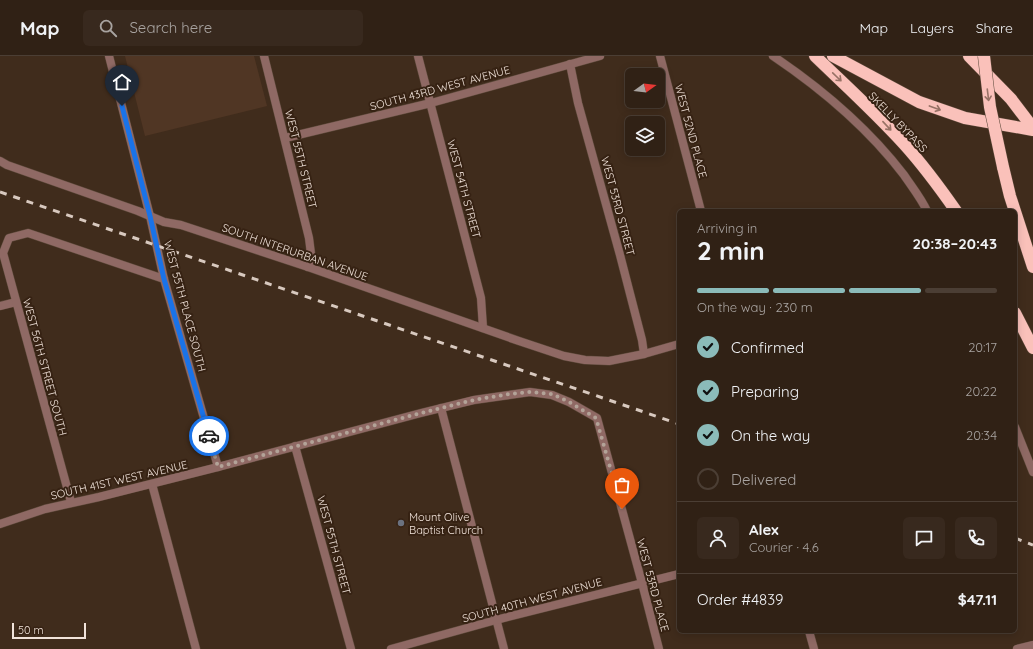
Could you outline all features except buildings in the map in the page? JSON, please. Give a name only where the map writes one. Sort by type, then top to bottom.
[{"type":"highway","name":"SKELLY BYPASS","points":[[815,56],[905,145],[955,209]]},
{"type":"highway","points":[[833,56],[919,102],[965,118],[1033,129]]},
{"type":"highway","points":[[969,56],[1011,99],[1033,129]]},
{"type":"highway","points":[[984,56],[990,107],[1014,209]]},
{"type":"highway","points":[[1017,218],[1033,267]]},
{"type":"highway","points":[[1017,317],[1033,348]]},
{"type":"street","name":"WEST 55TH PLACE SOUTH","points":[[108,56],[150,216],[164,279],[218,467]]},
{"type":"street","name":"WEST 55TH STREET","points":[[264,56],[309,238],[311,254],[308,267]]},
{"type":"street","name":"WEST 54TH STREET","points":[[418,56],[481,298],[483,328]]},
{"type":"street","name":"SOUTH 43RD WEST AVENUE","points":[[285,138],[431,103],[600,56]]},
{"type":"street","name":"WEST 52ND PLACE","points":[[660,56],[700,209]]},
{"type":"street","points":[[773,56],[829,98],[861,127],[896,166],[927,209]]},
{"type":"street","name":"WEST 53RD STREET","points":[[570,64],[578,104],[620,255],[642,340],[644,354]]},
{"type":"street","name":"SOUTH INTERURBAN AVENUE","points":[[0,161],[7,165],[164,222],[181,225],[308,267],[540,348],[585,360],[608,361],[644,354]]},
{"type":"street","name":"WEST 56TH STREET SOUTH","points":[[71,502],[3,253],[9,238],[28,233],[164,279]]},
{"type":"street","points":[[0,306],[16,302]]},
{"type":"street","points":[[644,354],[677,345]]},
{"type":"street","name":"SOUTH 41ST WEST AVENUE","points":[[0,524],[71,502],[152,484],[474,400],[530,392],[552,394],[569,402]]},
{"type":"street","name":"WEST 53RD PLACE","points":[[569,402],[596,418],[659,649]]},
{"type":"street","points":[[440,408],[504,649]]},
{"type":"street","points":[[1017,432],[1033,472]]},
{"type":"street","name":"WEST 55TH STREET","points":[[295,446],[351,649]]},
{"type":"street","points":[[152,484],[196,649]]},
{"type":"street","name":"SOUTH 40TH WEST AVENUE","points":[[391,649],[496,620],[677,574]]},
{"type":"street","points":[[810,633],[814,649]]},
{"type":"street","points":[[1017,649],[1033,645]]},
{"type":"shaded area","points":[[125,56],[254,56],[267,106],[145,136]]},
{"type":"railway","points":[[0,192],[677,423]]},
{"type":"railway","points":[[1017,539],[1033,545]]},
{"type":"way so far","points":[[209,436],[218,467],[474,400],[530,392],[552,394],[596,418],[622,509]]},
{"type":"place","name":"Mount Olive Baptist Church","points":[[401,523]]},
{"type":"route","points":[[122,106],[154,230],[156,247],[164,279],[209,436]]}]
